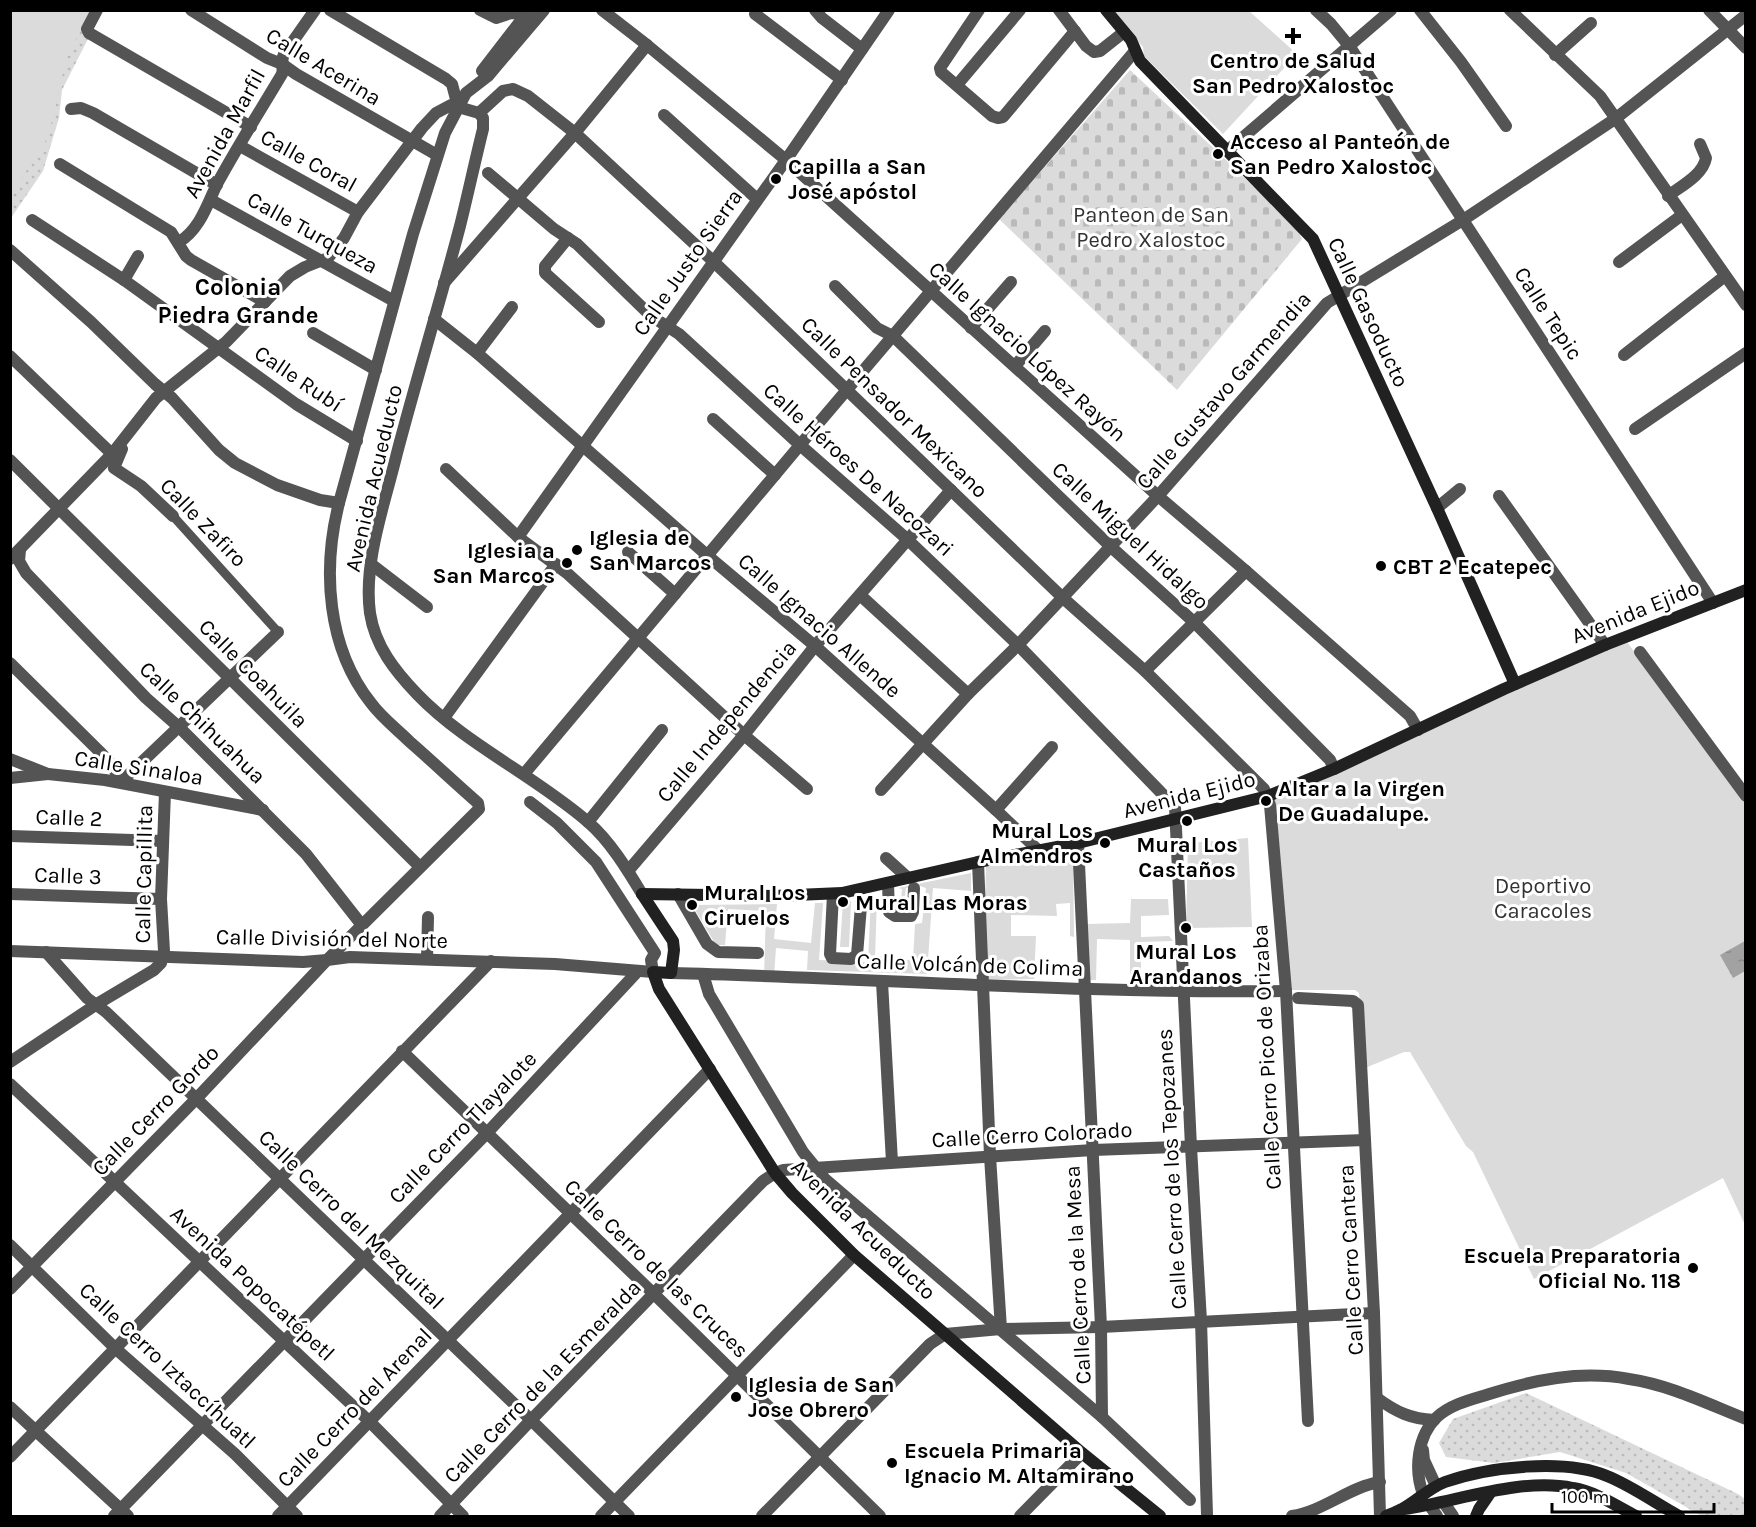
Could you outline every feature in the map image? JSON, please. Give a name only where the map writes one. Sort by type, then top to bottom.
[{"type":"main road","name":"Calle Gasoducto","points":[[1106,10],[1131,40],[1140,60],[1308,232],[1437,508],[1515,684]]},
{"type":"main road","name":"Avenida Ejido","points":[[642,894],[773,896],[833,894],[888,883],[911,883],[978,862],[1078,843],[1268,796],[1334,769],[1515,684],[1605,645],[1746,590]]},
{"type":"main road","name":"Avenida Acueducto","points":[[642,894],[673,941],[671,973]]},
{"type":"main road","name":"Calle Volcán de Colima","points":[[653,972],[671,973]]},
{"type":"main road","name":"Avenida Acueducto","points":[[653,972],[662,996],[775,1173],[792,1193],[854,1255],[1082,1453],[1160,1516]]},
{"type":"main road","points":[[1386,1516],[1446,1482],[1531,1466],[1572,1468],[1606,1475],[1679,1516]]},
{"type":"main road","points":[[1436,1486],[1444,1503]]},
{"type":"main road","points":[[1402,1509],[1434,1511],[1444,1503],[1490,1493],[1537,1486],[1571,1487],[1603,1497],[1636,1516]]},
{"type":"main road","points":[[1476,1516],[1490,1493]]},
{"type":"main road","points":[[1423,1494],[1434,1511]]},
{"type":"street","name":"Calle Coral","points":[[97,10],[87,26],[88,32],[251,127]]},
{"type":"street","name":"Calle Acerina","points":[[191,10],[267,58],[282,64],[436,155]]},
{"type":"street","name":"Avenida Marfil","points":[[179,242],[192,232],[212,200],[217,185],[282,74],[284,54],[315,10]]},
{"type":"street","points":[[330,10],[446,79],[454,89],[458,106]]},
{"type":"street","points":[[480,10],[496,18],[511,13],[528,12]]},
{"type":"street","name":"Avenida Acueducto","points":[[480,807],[372,705],[357,684],[340,646],[331,596],[331,548],[339,503],[436,155],[458,106],[470,88],[488,76],[544,10]]},
{"type":"street","name":"Calle Ignacio López Rayón","points":[[602,10],[786,160],[1158,496],[1410,716],[1418,730]]},
{"type":"street","points":[[815,10],[862,49]]},
{"type":"street","name":"Calle Justo Sierra","points":[[518,537],[786,160],[889,10]]},
{"type":"street","points":[[979,10],[940,66],[941,72],[992,116],[998,118],[1003,117],[1075,31]]},
{"type":"street","points":[[957,85],[1020,10]]},
{"type":"street","points":[[1059,10],[1094,52],[1100,51],[1124,32]]},
{"type":"street","name":"Calle Tepic","points":[[1316,10],[1350,47],[1713,603]]},
{"type":"street","points":[[1227,151],[1391,10]]},
{"type":"street","points":[[1420,10],[1461,62],[1506,126]]},
{"type":"street","points":[[1510,10],[1591,87],[1746,305]]},
{"type":"street","points":[[1709,10],[1746,48]]},
{"type":"street","points":[[470,88],[528,12]]},
{"type":"street","points":[[755,14],[842,80]]},
{"type":"street","name":"Calle Gustavo Garmendia","points":[[881,790],[968,694],[1018,645],[1158,496],[1327,303],[1463,220],[1615,119],[1746,15]]},
{"type":"street","points":[[1555,55],[1591,23]]},
{"type":"street","points":[[443,284],[575,133],[647,45]]},
{"type":"street","points":[[524,774],[847,389],[1135,51]]},
{"type":"street","name":"Calle Pensador Mexicano","points":[[479,113],[503,91],[513,89],[528,96],[575,133],[714,262],[1063,598],[1145,671],[1260,783],[1268,796]]},
{"type":"street","points":[[15,554],[112,454],[156,398],[190,369],[219,349],[299,270],[328,258],[340,244],[358,212],[436,113],[451,105],[479,113]]},
{"type":"street","points":[[71,109],[81,108],[93,112],[217,185]]},
{"type":"street","name":"Avenida Acueducto","points":[[479,113],[483,118],[483,129],[460,225],[399,447],[371,564],[370,616],[380,646],[395,669],[417,694],[444,718],[588,822],[604,839],[642,894]]},
{"type":"street","points":[[664,115],[757,200]]},
{"type":"street","points":[[1668,196],[1697,174],[1702,167],[1706,158],[1700,144]]},
{"type":"street","name":"Calle Coral","points":[[240,146],[358,212]]},
{"type":"street","points":[[60,164],[171,232],[191,260],[265,302]]},
{"type":"street","name":"Calle Héroes De Nacozari","points":[[488,173],[577,244],[651,316],[679,334],[907,539],[1018,645],[1169,799],[1175,807],[1177,820]]},
{"type":"street","name":"Calle Turqueza","points":[[212,200],[394,302]]},
{"type":"street","points":[[1619,262],[1682,215]]},
{"type":"street","name":"Calle Rubí","points":[[32,220],[124,280],[296,404],[357,441]]},
{"type":"street","points":[[568,238],[545,266],[544,273],[599,322]]},
{"type":"street","points":[[10,250],[92,322],[165,392],[219,450],[235,463],[276,485],[320,500],[339,503]]},
{"type":"street","points":[[124,280],[138,256]]},
{"type":"street","points":[[1624,355],[1725,276]]},
{"type":"street","points":[[971,328],[1011,282]]},
{"type":"street","name":"Calle Miguel Hidalgo","points":[[835,286],[877,328],[893,336],[1110,546],[1195,623],[1330,760],[1334,769]]},
{"type":"street","points":[[477,353],[512,308]]},
{"type":"street","name":"Calle Ignacio Allende","points":[[434,319],[477,353],[708,556],[815,646],[1038,850]]},
{"type":"street","points":[[1015,366],[1045,331]]},
{"type":"street","points":[[314,333],[376,370]]},
{"type":"street","points":[[1635,429],[1746,353]]},
{"type":"street","points":[[10,356],[112,454]]},
{"type":"street","points":[[713,418],[775,475]]},
{"type":"street","name":"Calle Zafiro","points":[[122,441],[122,448],[114,468],[141,486],[173,516],[278,632]]},
{"type":"street","name":"Calle Coahuila","points":[[10,460],[420,867]]},
{"type":"street","points":[[446,469],[518,537],[556,564],[744,735],[807,789]]},
{"type":"street","points":[[1437,508],[1460,489]]},
{"type":"street","name":"Calle Independencia","points":[[628,871],[744,735],[815,646],[951,490]]},
{"type":"street","points":[[1499,496],[1605,645]]},
{"type":"street","points":[[628,552],[675,594]]},
{"type":"street","name":"Calle Chihuahua","points":[[15,554],[26,573],[146,698],[180,728],[306,854],[361,924]]},
{"type":"street","points":[[371,564],[428,607]]},
{"type":"street","points":[[444,718],[556,564]]},
{"type":"street","points":[[1145,671],[1246,571]]},
{"type":"street","points":[[860,595],[968,694]]},
{"type":"street","points":[[10,663],[102,754],[111,764],[121,782],[278,632]]},
{"type":"street","points":[[1640,652],[1746,796]]},
{"type":"street","points":[[588,822],[662,730]]},
{"type":"street","points":[[996,810],[1052,747]]},
{"type":"street","name":"Calle Sinaloa","points":[[10,759],[48,774],[121,782],[264,810]]},
{"type":"street","points":[[10,778],[48,774]]},
{"type":"street","name":"Calle Capillita","points":[[163,956],[161,899],[165,792]]},
{"type":"street","name":"Calle Cerro Pico de Orizaba","points":[[1268,796],[1286,991],[1308,1421]]},
{"type":"street","name":"Avenida Acueducto","points":[[530,802],[572,837],[606,874],[655,953],[651,960],[653,972]]},
{"type":"street","name":"Calle División del Norte","points":[[327,960],[480,807]]},
{"type":"street","name":"Calle Cerro de los Tepozanes","points":[[1177,820],[1208,1515]]},
{"type":"street","name":"Calle 2","points":[[10,836],[163,841]]},
{"type":"street","name":"Calle Cerro de la Mesa","points":[[1078,843],[1101,1327],[1104,1402],[1102,1417]]},
{"type":"street","points":[[886,858],[911,883],[911,916],[890,914],[888,883]]},
{"type":"street","points":[[978,862],[990,1156],[1001,1329]]},
{"type":"street","name":"Calle 3","points":[[10,894],[161,899]]},
{"type":"street","points":[[678,894],[712,950],[758,953]]},
{"type":"street","points":[[833,894],[830,954],[832,958],[851,959],[857,955],[861,906]]},
{"type":"street","points":[[427,959],[428,917]]},
{"type":"street","name":"Calle División del Norte","points":[[10,951],[303,962],[350,957],[491,961],[653,972]]},
{"type":"street","name":"Calle Cerro del Mezquital","points":[[46,952],[87,998],[97,1004],[280,1178],[629,1516]]},
{"type":"street","points":[[10,1062],[97,1004],[154,970],[163,956]]},
{"type":"street","name":"Calle Cerro Gordo","points":[[10,1289],[196,1099],[327,960]]},
{"type":"street","points":[[10,1456],[491,961]]},
{"type":"street","name":"Calle Cerro Tlayalote","points":[[121,1514],[203,1426],[487,1133],[638,971]]},
{"type":"street","name":"Calle Volcán de Colima","points":[[671,973],[1085,990],[1286,991]]},
{"type":"street","name":"Avenida Acueducto","points":[[703,974],[709,994],[803,1152],[825,1179],[1102,1417],[1191,1500]]},
{"type":"street","points":[[882,982],[892,1162]]},
{"type":"street","name":"Calle Cerro Cantera","points":[[1298,998],[1357,1003],[1374,1313],[1380,1516]]},
{"type":"street","name":"Calle Cerro de las Cruces","points":[[402,1051],[738,1375],[880,1516]]},
{"type":"street","name":"Calle Cerro del Arenal","points":[[278,1516],[710,1069]]},
{"type":"street","name":"Avenida Popocatépetl","points":[[10,1084],[370,1422],[463,1516]]},
{"type":"street","name":"Calle Cerro Colorado","points":[[775,1173],[783,1170],[892,1162],[1093,1150],[1365,1140]]},
{"type":"street","name":"Calle Cerro de la Esmeralda","points":[[440,1516],[763,1181],[775,1173]]},
{"type":"street","name":"Calle Cerro Iztaccíhuatl","points":[[10,1245],[116,1349],[235,1454],[297,1516]]},
{"type":"street","points":[[601,1516],[854,1255]]},
{"type":"street","points":[[762,1516],[930,1344],[945,1334],[1001,1329],[1101,1327],[1374,1313]]},
{"type":"street","points":[[1423,1494],[1418,1465],[1427,1430],[1434,1420],[1463,1402],[1541,1380],[1592,1375],[1630,1379],[1656,1384],[1746,1419]]},
{"type":"street","points":[[1377,1398],[1399,1413],[1419,1419],[1434,1420]]},
{"type":"street","points":[[10,1407],[121,1514]]},
{"type":"street","points":[[1422,1446],[1424,1460],[1436,1486]]},
{"type":"street","points":[[1020,1516],[1082,1453]]},
{"type":"street","points":[[1292,1516],[1313,1511],[1364,1486],[1380,1482]]},
{"type":"street","points":[[1444,1503],[1453,1516]]},
{"type":"green space","points":[[11,11],[96,11],[90,35],[62,90],[59,118],[43,171],[11,218]]},
{"type":"green space","points":[[11,11],[91,11],[67,56],[48,137],[11,195]]},
{"type":"green space","points":[[1110,11],[1249,11],[1297,54],[1223,134],[1144,56],[1143,47]]},
{"type":"green space","name":"Panteon de San Pedro Xalostoc","points":[[1130,70],[1222,156],[1299,232],[1302,239],[1177,390],[999,219]]},
{"type":"green space","name":"Deportivo Caracoles","points":[[1627,642],[1745,798],[1745,1225],[1723,1178],[1534,1279],[1473,1152],[1466,1146],[1410,1052],[1404,1052],[1365,1068],[1359,993],[1355,990],[1289,990],[1272,792]]},
{"type":"green space","points":[[1248,838],[1252,927],[1186,928],[1188,843]]},
{"type":"green space","points":[[1073,851],[1074,937],[1070,936],[1070,903],[1056,904],[1057,916],[1011,915],[1011,936],[1036,936],[1034,979],[983,980],[986,867]]},
{"type":"green space","points":[[971,873],[971,891],[933,888],[927,974],[807,970],[808,951],[776,948],[774,976],[764,976],[766,911],[728,909],[725,945],[716,945],[692,905],[777,904],[774,939],[811,943],[815,903],[823,903],[819,960],[868,962],[871,897],[877,897],[875,959],[913,960],[915,924],[922,923],[926,888],[920,886],[906,888],[903,910],[900,910],[902,889],[898,888]]},
{"type":"green space","points":[[1131,899],[1168,899],[1169,915],[1141,916],[1141,937],[1169,936],[1173,941],[1141,942],[1141,981],[1130,981],[1130,940],[1097,939],[1096,980],[1087,980],[1087,924],[1130,923]]},
{"type":"green space","points":[[851,901],[849,947],[840,947],[843,902]]},
{"type":"green space","points":[[1526,1393],[1738,1494],[1745,1499],[1745,1516],[1702,1516],[1626,1473],[1560,1452],[1494,1463],[1446,1457],[1439,1443],[1453,1419]]},
{"type":"water","points":[[1745,941],[1745,971],[1733,978],[1720,955]]},
{"type":"place","name":"Centro de Salud San Pedro Xalostoc","points":[[1293,36]]},
{"type":"place","name":"Acceso al Panteón de San Pedro Xalostoc","points":[[1218,154]]},
{"type":"place","name":"Capilla a San José apóstol","points":[[776,179]]},
{"type":"place","name":"Iglesia de San Marcos","points":[[577,550]]},
{"type":"place","name":"Iglesia a San Marcos","points":[[567,563]]},
{"type":"place","name":"CBT 2 Ecatepec","points":[[1381,566]]},
{"type":"place","name":"Altar a la Virgen De Guadalupe.","points":[[1266,801]]},
{"type":"place","name":"Mural Los Castaños","points":[[1187,821]]},
{"type":"place","name":"Mural Los Almendros","points":[[1105,843]]},
{"type":"place","name":"Mural Las Moras","points":[[843,902]]},
{"type":"place","name":"Mural Los Ciruelos","points":[[692,905]]},
{"type":"place","name":"Mural Los Arandanos","points":[[1186,928]]},
{"type":"place","name":"Escuela Preparatoria Oficial No. 118","points":[[1693,1268]]},
{"type":"place","name":"Iglesia de San Jose Obrero","points":[[736,1397]]},
{"type":"place","name":"Escuela Primaria Ignacio M. Altamirano","points":[[892,1463]]},
{"type":"district","name":"Colonia Piedra Grande","points":[[238,301]]}]
